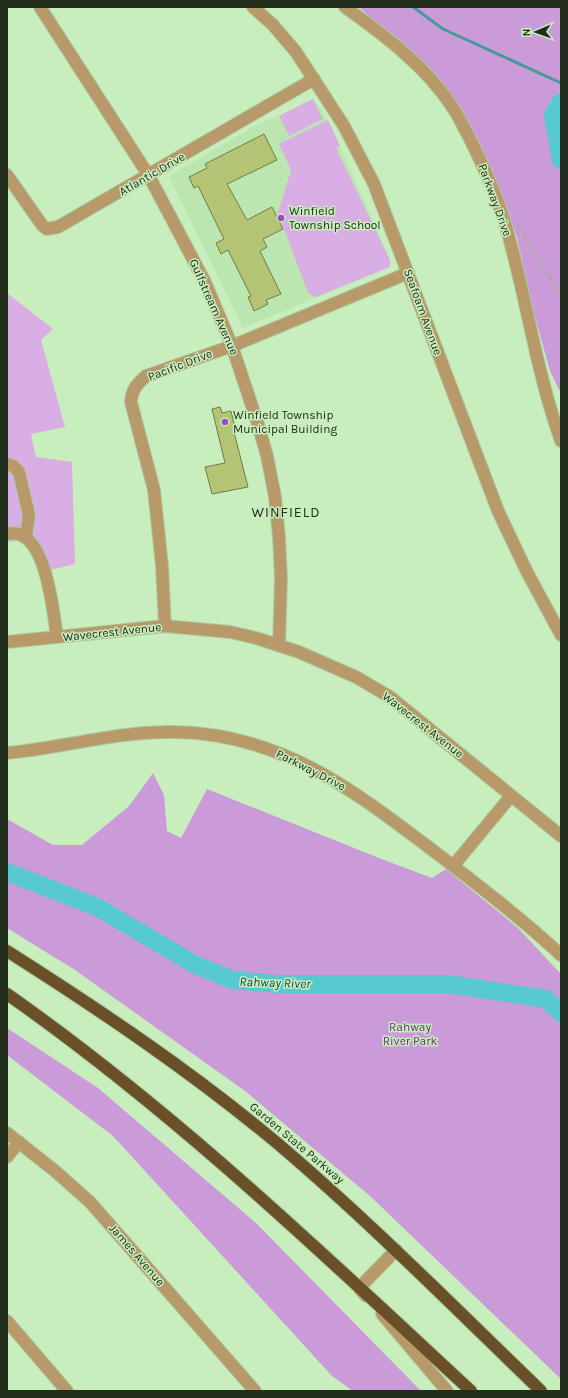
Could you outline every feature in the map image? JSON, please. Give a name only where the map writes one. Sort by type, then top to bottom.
[{"type":"highway","name":"Garden State Parkway","points":[[7,951],[97,1010],[229,1104],[305,1166],[396,1250],[541,1391]]},
{"type":"highway","points":[[7,994],[107,1067],[195,1139],[360,1288],[471,1391]]},
{"type":"highway","points":[[7,998],[47,1022]]},
{"type":"street","name":"Gulfstream Avenue","points":[[40,7],[148,176],[205,282],[232,346],[259,428],[274,497],[279,537],[281,578],[279,645]]},
{"type":"street","name":"Seafoam Avenue","points":[[253,7],[273,25],[296,52],[344,126],[374,184],[498,511],[527,572],[561,635]]},
{"type":"street","name":"Parkway Drive","points":[[345,7],[413,61],[434,84],[453,108],[484,167],[507,230],[535,353],[561,441]]},
{"type":"street","name":"Atlantic Drive","points":[[7,175],[42,225],[47,229],[58,227],[314,79]]},
{"type":"street","name":"Pacific Drive","points":[[165,626],[161,550],[154,490],[134,413],[132,393],[137,384],[146,376],[232,346],[408,273]]},
{"type":"street","points":[[7,464],[13,466],[19,472],[29,514],[26,537]]},
{"type":"street","points":[[7,534],[18,532],[26,537],[40,558],[46,572],[57,637]]},
{"type":"street","name":"Wavecrest Avenue","points":[[7,642],[143,627],[165,626],[230,632],[279,645],[328,664],[356,677],[390,697],[561,836]]},
{"type":"street","name":"Parkway Drive","points":[[7,753],[152,733],[196,733],[244,742],[291,757],[340,784],[374,806],[453,866],[561,955]]},
{"type":"street","points":[[453,866],[511,796]]},
{"type":"street","name":"James Avenue","points":[[7,1133],[61,1176],[90,1202],[254,1391]]},
{"type":"street","points":[[7,1157],[19,1142]]},
{"type":"street","points":[[396,1250],[360,1288],[447,1391]]},
{"type":"street","points":[[7,1321],[67,1391]]},
{"type":"path","points":[[516,221],[561,298]]},
{"type":"shaded area","name":"Winfield Township School","points":[[313,99],[328,120],[340,146],[390,260],[390,267],[243,328],[169,176],[258,124],[279,116]]},
{"type":"shaded area","points":[[313,99],[323,119],[289,136],[279,116]]},
{"type":"shaded area","points":[[328,120],[340,146],[336,148],[390,260],[390,267],[316,297],[308,293],[278,213],[291,170],[279,144]]},
{"type":"shaded area","points":[[7,293],[53,329],[41,340],[65,427],[31,434],[36,457],[72,462],[75,564],[51,570],[34,538],[7,542]]},
{"type":"green space","points":[[359,7],[561,7],[561,394],[550,371],[530,299],[517,237],[495,180],[430,74]]},
{"type":"green space","name":"Rahway River Park","points":[[153,773],[164,795],[167,831],[181,838],[207,789],[432,878],[446,869],[517,927],[561,974],[561,1379],[370,1196],[245,1091],[75,970],[7,928],[7,819],[53,845],[82,845],[129,806]]},
{"type":"green space","points":[[7,1028],[98,1088],[256,1223],[421,1391],[353,1391],[332,1376],[113,1136],[7,1055]]},
{"type":"building","points":[[264,134],[277,160],[227,184],[247,220],[272,207],[283,229],[263,239],[267,247],[260,251],[281,294],[266,300],[268,304],[254,311],[248,297],[251,296],[228,250],[221,254],[216,243],[224,239],[198,186],[194,188],[189,177],[207,168],[205,164]]},
{"type":"building","points":[[220,407],[222,413],[231,411],[236,432],[234,432],[248,487],[212,494],[205,467],[225,463],[212,409]]},
{"type":"waterway","points":[[413,7],[443,29],[561,83]]},
{"type":"waterway","name":"Rahway River","points":[[561,102],[553,115],[561,160]]},
{"type":"waterway","name":"Rahway River","points":[[7,872],[97,907],[194,964],[232,980],[277,984],[448,984],[546,999],[561,1013]]},
{"type":"place","name":"Winfield Township School","points":[[281,218]]},
{"type":"place","name":"Winfield Township Municipal Building","points":[[225,422]]},
{"type":"district","name":"WINFIELD","points":[[286,512]]}]
